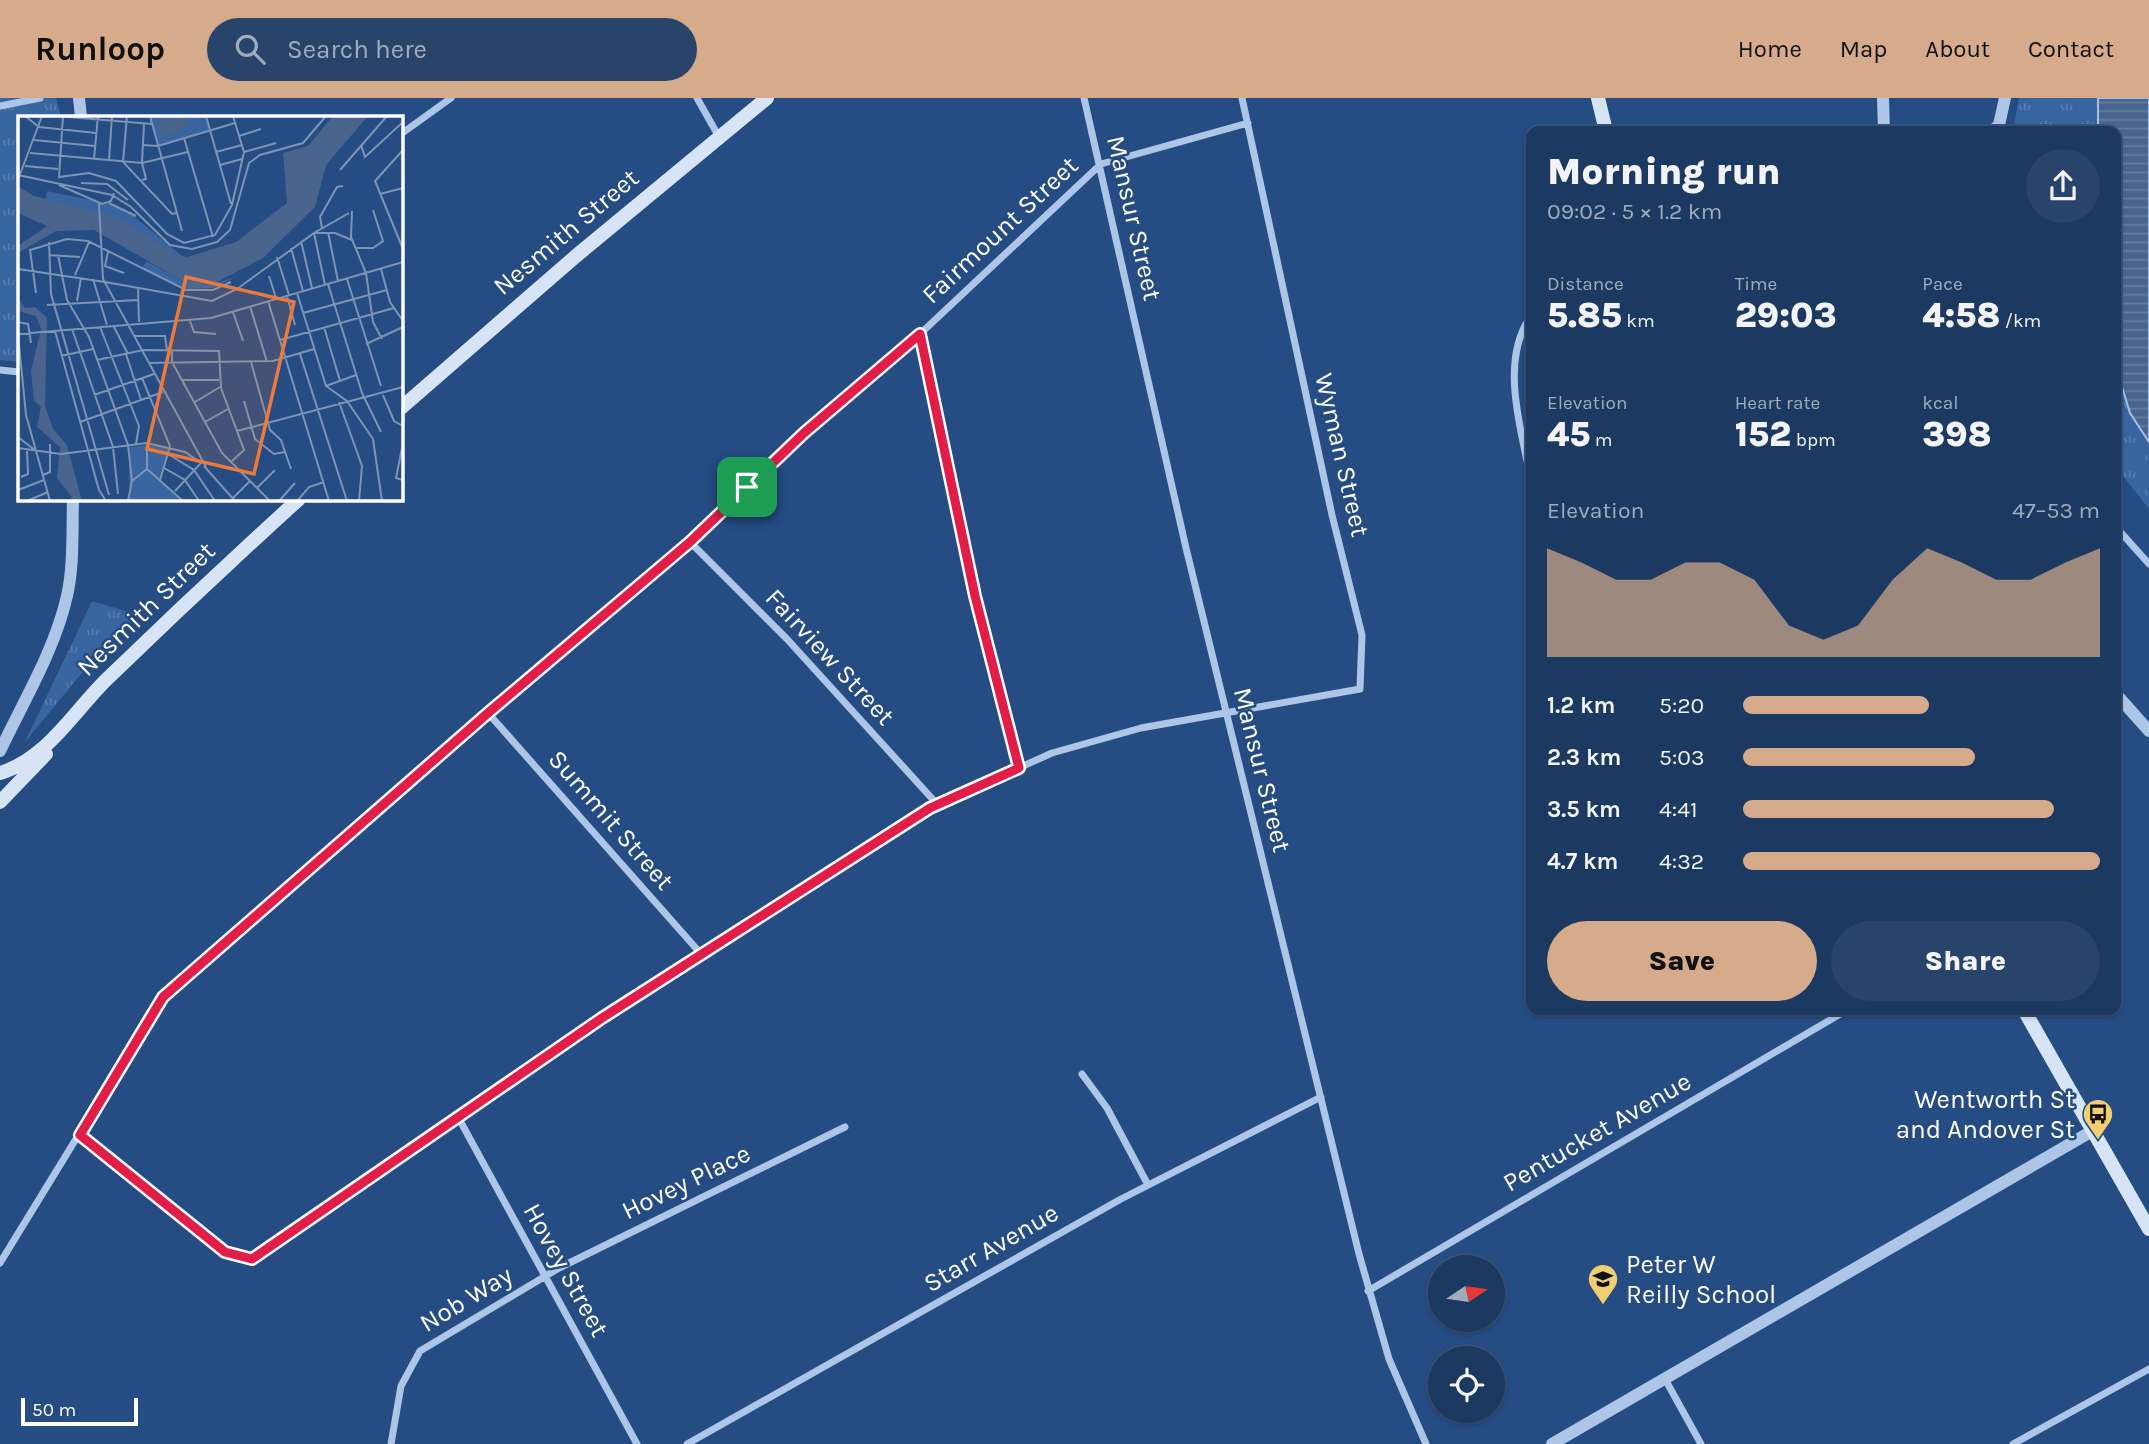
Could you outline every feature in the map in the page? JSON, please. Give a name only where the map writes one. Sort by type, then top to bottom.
[{"type":"main road","name":"Nesmith Street","points":[[402,407],[767,98]]},
{"type":"main road","points":[[1598,98],[1605,126]]},
{"type":"main road","name":"Nesmith Street","points":[[0,773],[11,770],[37,753],[62,730],[102,683],[298,500]]},
{"type":"main road","name":"Nesmith Street","points":[[0,802],[50,751],[62,730]]},
{"type":"main road","points":[[2027,1015],[2148,1224]]},
{"type":"street","points":[[0,106],[40,98]]},
{"type":"street","points":[[79,98],[81,116]]},
{"type":"street","points":[[402,133],[451,98]]},
{"type":"street","points":[[697,98],[719,137]]},
{"type":"street","name":"Mansur Street","points":[[1084,98],[1186,548],[1368,1292],[1389,1359],[1426,1444]]},
{"type":"street","name":"Wyman Street","points":[[1227,713],[1360,689],[1362,635],[1332,515],[1242,98]]},
{"type":"street","points":[[1883,98],[1884,126]]},
{"type":"street","points":[[1998,126],[2005,98]]},
{"type":"street","name":"Fairmount Street","points":[[0,1263],[163,997],[488,713],[690,542],[804,433],[920,334],[1101,164],[1248,123]]},
{"type":"street","points":[[1526,325],[1515,354],[1515,382],[1526,449]]},
{"type":"street","points":[[920,334],[975,596],[1019,768]]},
{"type":"street","points":[[0,370],[18,372]]},
{"type":"street","points":[[0,751],[47,659],[59,625],[71,565],[73,500]]},
{"type":"street","points":[[2121,533],[2149,564]]},
{"type":"street","name":"Fairview Street","points":[[690,542],[787,639],[937,804]]},
{"type":"street","points":[[2121,700],[2149,732]]},
{"type":"street","name":"Summit Street","points":[[488,713],[702,955]]},
{"type":"street","points":[[80,1135],[225,1252],[252,1259],[602,1018],[937,804],[1052,753],[1141,728],[1227,713]]},
{"type":"street","name":"Pentucket Avenue","points":[[1368,1292],[1839,1015]]},
{"type":"street","points":[[1082,1074],[1107,1108],[1148,1185]]},
{"type":"street","name":"Starr Avenue","points":[[687,1444],[1148,1185],[1321,1097]]},
{"type":"street","name":"Hovey Street","points":[[458,1117],[637,1444]]},
{"type":"street","name":"Hovey Place","points":[[545,1276],[845,1127]]},
{"type":"street","points":[[1552,1444],[2094,1130]]},
{"type":"street","name":"Nob Way","points":[[391,1444],[401,1386],[420,1351],[545,1276]]},
{"type":"street","points":[[2012,1444],[2149,1369]]},
{"type":"street","points":[[1665,1378],[1701,1444]]},
{"type":"green space","points":[[0,98],[56,98],[61,116],[18,116],[18,362],[0,360]]},
{"type":"green space","points":[[2019,98],[2098,98],[2098,126],[2014,126]]},
{"type":"green space","points":[[2121,383],[2130,413],[2149,442],[2149,509],[2121,473]]},
{"type":"green space","points":[[92,601],[139,615],[81,674],[25,742]]},
{"type":"shaded area","points":[[2098,98],[2149,98],[2149,442],[2130,413],[2121,383],[2121,126],[2098,126]]},
{"type":"place","name":"Wentworth St and Andover St","points":[[2098,1141]]},
{"type":"place","name":"Peter W Reilly School","points":[[1603,1306]]},
{"type":"route","points":[[920,334],[975,596],[1019,768],[930,808],[602,1018],[252,1259],[225,1252],[80,1135],[163,997],[488,713],[690,542],[747,487],[804,433],[920,334]]}]
